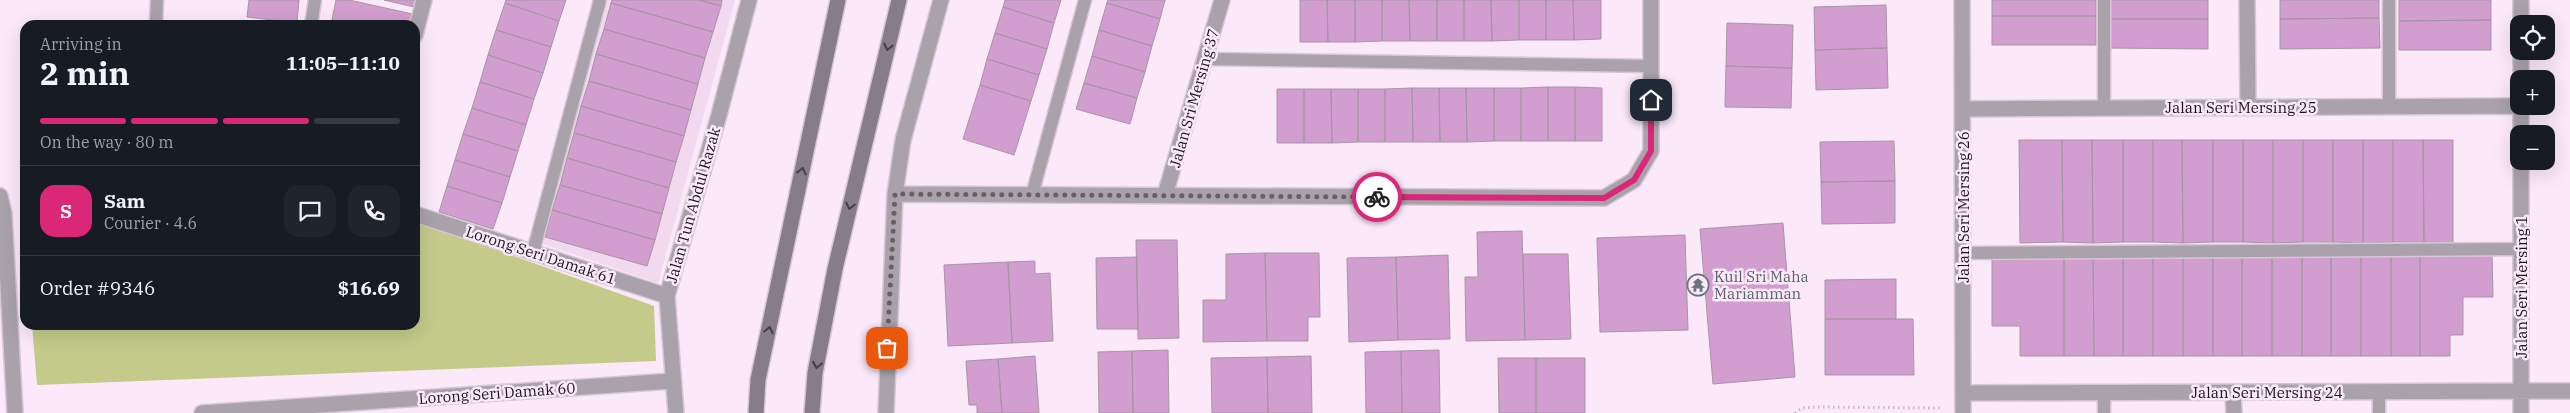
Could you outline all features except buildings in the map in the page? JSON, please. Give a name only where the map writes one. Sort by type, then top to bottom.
[{"type":"main road","points":[[756,413],[758,380],[838,0]]},
{"type":"main road","points":[[812,413],[815,372],[835,269],[899,0]]},
{"type":"street","points":[[419,20],[424,0]]},
{"type":"street","name":"Jalan Tun Abdul Razak","points":[[676,413],[672,381],[667,296],[719,115],[749,0]]},
{"type":"street","points":[[886,413],[895,194],[903,140],[941,0]]},
{"type":"street","name":"Jalan Sri Mersing 37","points":[[1165,195],[1222,0]]},
{"type":"street","points":[[895,194],[1604,198],[1634,180],[1651,151],[1651,0]]},
{"type":"street","name":"Jalan Seri Mersing 26","points":[[1962,0],[1963,405]]},
{"type":"street","points":[[2247,0],[2248,107]]},
{"type":"street","points":[[2521,0],[2521,15]]},
{"type":"street","name":"Jalan Seri Mersing 25","points":[[1962,109],[2510,106]]},
{"type":"street","name":"Jalan Seri Mersing 1","points":[[2521,170],[2521,413]]},
{"type":"street","points":[[0,196],[4,214],[15,413]]},
{"type":"street","name":"Lorong Seri Damak 61","points":[[420,216],[667,296]]},
{"type":"street","name":"Lorong Seri Damak 60","points":[[202,413],[269,412],[672,381]]},
{"type":"street","name":"Jalan Seri Mersing 24","points":[[1963,405],[2104,393],[2567,391]]},
{"type":"street","points":[[2234,392],[2234,413]]},
{"type":"lane","points":[[156,20],[157,0]]},
{"type":"lane","points":[[312,20],[315,0]]},
{"type":"lane","points":[[533,252],[600,0]]},
{"type":"lane","points":[[1032,194],[1085,0]]},
{"type":"lane","points":[[2104,0],[2104,108]]},
{"type":"lane","points":[[2389,0],[2389,106]]},
{"type":"lane","points":[[1205,59],[1651,66]]},
{"type":"lane","points":[[1963,253],[2521,249]]},
{"type":"lane","points":[[2379,392],[2379,413]]},
{"type":"lane","points":[[2104,393],[2104,413]]},
{"type":"path","points":[[1795,413],[1802,408],[1818,407],[1963,405]]},
{"type":"shaded area","points":[[608,0],[735,0],[658,283],[543,244]]},
{"type":"green space","points":[[420,223],[654,306],[656,361],[37,385],[32,330],[420,330]]},
{"type":"way so far","points":[[887,348],[895,194],[1377,197]]},
{"type":"place","name":"Kuil Sri Maha Mariamman","points":[[1698,285]]},
{"type":"route","points":[[1377,197],[1604,198],[1634,180],[1651,151],[1651,100]]}]
